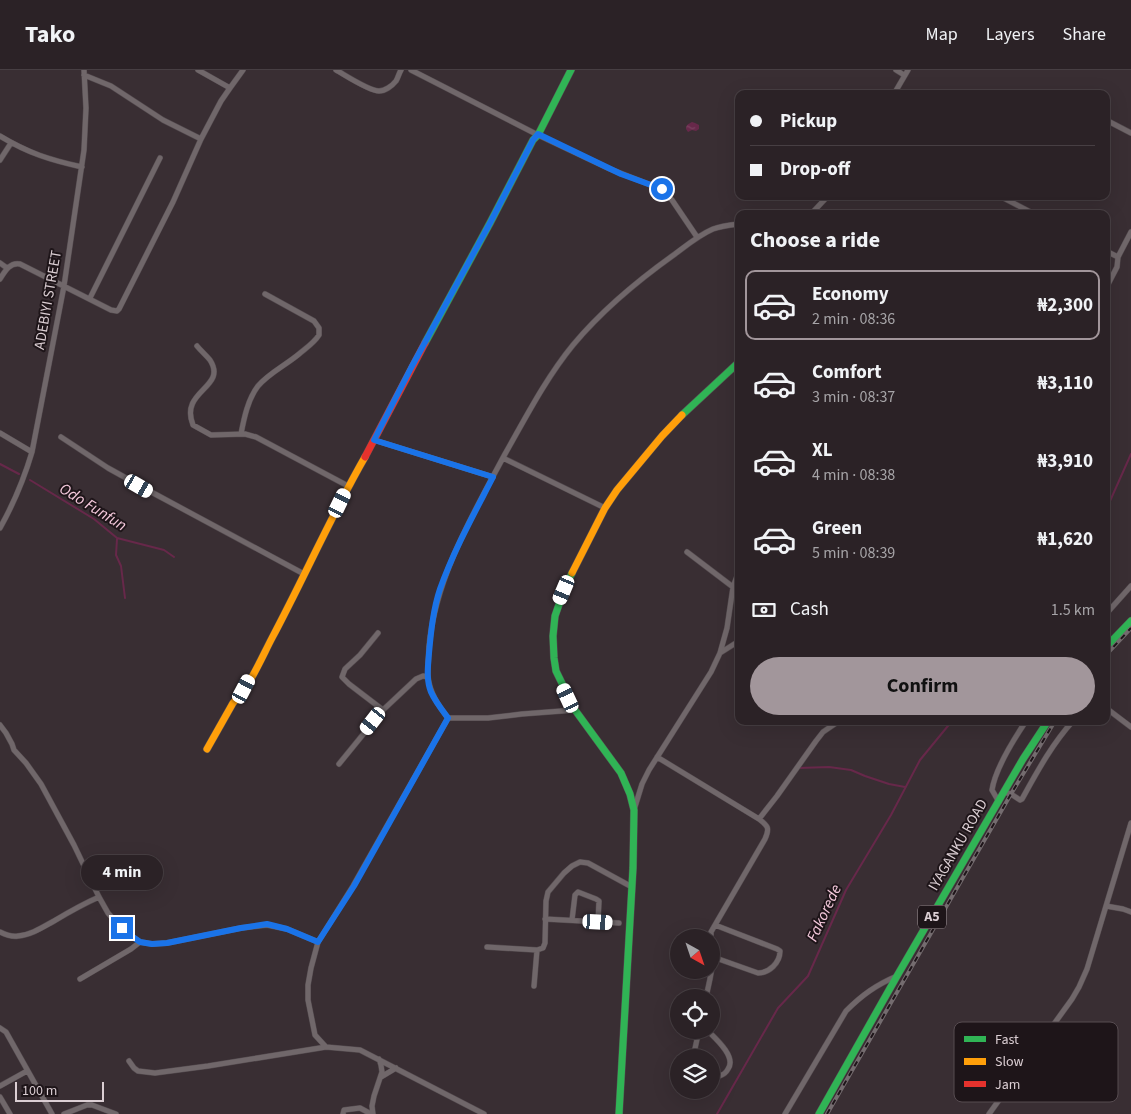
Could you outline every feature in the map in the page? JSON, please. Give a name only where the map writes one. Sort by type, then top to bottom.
[{"type":"main road","points":[[208,749],[294,597],[348,486],[571,70]]},
{"type":"main road","points":[[620,1114],[632,887],[634,810],[630,794],[621,773],[568,698],[556,671],[553,636],[555,616],[564,590],[589,539],[617,490],[662,436],[693,404],[735,366]]},
{"type":"main road","points":[[1110,644],[1131,621]]},
{"type":"main road","name":"IYAGANKU ROAD","points":[[819,1114],[1034,740],[1045,725]]},
{"type":"street","points":[[198,70],[230,88]]},
{"type":"street","points":[[0,279],[8,268],[15,263],[20,264],[111,310],[117,310],[121,307],[221,101],[243,70]]},
{"type":"street","points":[[336,70],[374,90],[381,91],[395,82],[401,70]]},
{"type":"street","points":[[412,70],[621,174],[662,189],[672,200],[697,237]]},
{"type":"street","points":[[896,70],[906,73],[896,90]]},
{"type":"street","points":[[84,72],[111,86],[163,120],[202,140]]},
{"type":"street","name":"ADEBIYI STREET","points":[[0,528],[26,473],[32,452],[64,286],[84,150],[86,125],[84,72]]},
{"type":"street","points":[[1110,122],[1131,133]]},
{"type":"street","points":[[0,136],[35,155],[82,167]]},
{"type":"street","points":[[0,160],[11,143]]},
{"type":"street","points":[[90,298],[160,158]]},
{"type":"street","points":[[815,210],[824,200]]},
{"type":"street","points":[[1008,200],[1026,210]]},
{"type":"street","points":[[448,718],[431,691],[428,677],[431,633],[440,590],[456,550],[493,477],[549,378],[591,324],[640,278],[697,237],[713,229],[735,224]]},
{"type":"street","points":[[1110,280],[1117,267],[1118,257],[1131,232]]},
{"type":"street","points":[[1110,253],[1118,257]]},
{"type":"street","points":[[0,263],[8,268]]},
{"type":"street","points":[[241,434],[247,409],[259,385],[303,351],[319,335],[319,328],[314,321],[265,294]]},
{"type":"street","points":[[197,346],[210,360],[214,373],[211,382],[198,394],[192,404],[190,415],[193,426],[211,435],[241,434],[256,437],[348,486]]},
{"type":"street","points":[[0,433],[32,452]]},
{"type":"street","points":[[60,437],[108,468],[304,574]]},
{"type":"street","points":[[374,440],[493,477]]},
{"type":"street","points":[[504,458],[606,508]]},
{"type":"street","points":[[687,552],[733,587]]},
{"type":"street","points":[[634,810],[642,784],[711,672],[720,653],[735,582]]},
{"type":"street","points":[[1110,610],[1131,586]]},
{"type":"street","points":[[378,632],[360,655],[344,669],[342,677],[383,710]]},
{"type":"street","points":[[720,653],[735,644]]},
{"type":"street","points":[[339,764],[383,710],[416,679],[423,676],[428,677]]},
{"type":"street","points":[[448,718],[488,718],[576,710]]},
{"type":"street","points":[[1110,711],[1131,727]]},
{"type":"street","points":[[326,1048],[314,1035],[308,1000],[308,985],[318,942],[354,886],[448,718]]},
{"type":"street","points":[[0,725],[10,738],[14,750],[26,763],[44,790],[108,913],[130,935],[140,942],[152,944],[167,943],[267,924],[287,929],[318,942]]},
{"type":"street","points":[[759,819],[816,741],[834,725]]},
{"type":"street","points":[[999,802],[992,790],[994,780],[1014,739],[1023,725]]},
{"type":"street","points":[[1004,792],[1020,800],[1022,799],[1038,770],[1070,725]]},
{"type":"street","points":[[657,757],[759,819],[768,827],[765,839],[712,929]]},
{"type":"street","points":[[1055,1022],[1079,987],[1087,970],[1131,823]]},
{"type":"street","points":[[486,947],[542,949],[545,946],[548,892],[564,873],[580,862],[588,863],[632,887]]},
{"type":"street","points":[[572,920],[575,895],[578,892],[599,901],[598,922]]},
{"type":"street","points":[[0,932],[12,937],[35,931],[99,898]]},
{"type":"street","points":[[1106,906],[1131,912]]},
{"type":"street","points":[[546,919],[619,923]]},
{"type":"street","points":[[714,924],[777,948],[780,951],[780,958],[764,973],[758,973],[720,959]]},
{"type":"street","points":[[80,979],[140,942]]},
{"type":"street","points":[[534,986],[537,950]]},
{"type":"street","points":[[785,1114],[846,1011],[873,988],[897,976]]},
{"type":"street","points":[[0,1028],[6,1032],[52,1114]]},
{"type":"street","points":[[715,1039],[730,1056],[731,1061],[727,1071],[720,1076]]},
{"type":"street","points":[[129,1061],[138,1071],[155,1073],[326,1048],[360,1050],[484,1114]]},
{"type":"street","points":[[343,1114],[344,1110],[360,1108],[372,1114],[374,1096],[382,1072],[379,1059]]},
{"type":"street","points":[[380,1077],[396,1068]]},
{"type":"street","points":[[0,1086],[27,1071]]},
{"type":"street","points":[[0,1097],[10,1114]]},
{"type":"street","points":[[989,1114],[998,1102]]},
{"type":"street","points":[[64,1114],[87,1105],[92,1105],[116,1114]]},
{"type":"water","points":[[692,122],[699,125],[699,129],[688,132],[686,126]]},
{"type":"waterway","name":"Fakorede","points":[[1110,501],[1131,454]]},
{"type":"waterway","name":"Odo Funfun","points":[[0,464],[19,474]]},
{"type":"waterway","name":"Odo Funfun","points":[[30,480],[94,519],[117,538],[164,550],[174,557]]},
{"type":"waterway","points":[[117,539],[116,555],[121,566],[125,598]]},
{"type":"waterway","name":"Fakorede","points":[[717,1114],[778,1008],[808,976],[846,890],[891,815],[920,760],[949,725]]},
{"type":"waterway","points":[[798,768],[829,767],[851,770],[889,784],[905,787]]},
{"type":"railway","points":[[1110,651],[1131,628]]},
{"type":"railway","points":[[827,1114],[1053,725]]},
{"type":"traffic: fast","points":[[425,343],[533,140],[538,135],[571,70]]},
{"type":"traffic: fast","points":[[682,415],[735,366]]},
{"type":"traffic: fast","points":[[572,573],[555,616],[553,636],[556,671],[575,710],[621,773],[630,794],[634,810],[633,868],[619,1114]]},
{"type":"traffic: fast","points":[[1110,643],[1131,621]]},
{"type":"traffic: fast","points":[[819,1114],[1023,759],[1045,725]]},
{"type":"traffic: slow","points":[[572,573],[605,508],[617,490],[682,415]]},
{"type":"traffic: slow","points":[[207,749],[233,703],[245,689],[255,672],[365,457]]},
{"type":"traffic: jam","points":[[365,457],[425,343]]},
{"type":"route","points":[[122,928],[140,942],[152,944],[167,943],[267,924],[287,929],[318,942],[354,886],[448,718],[431,691],[428,677],[434,611],[453,558],[493,477],[374,440],[431,330],[533,140],[538,134],[621,174],[662,189]]}]
